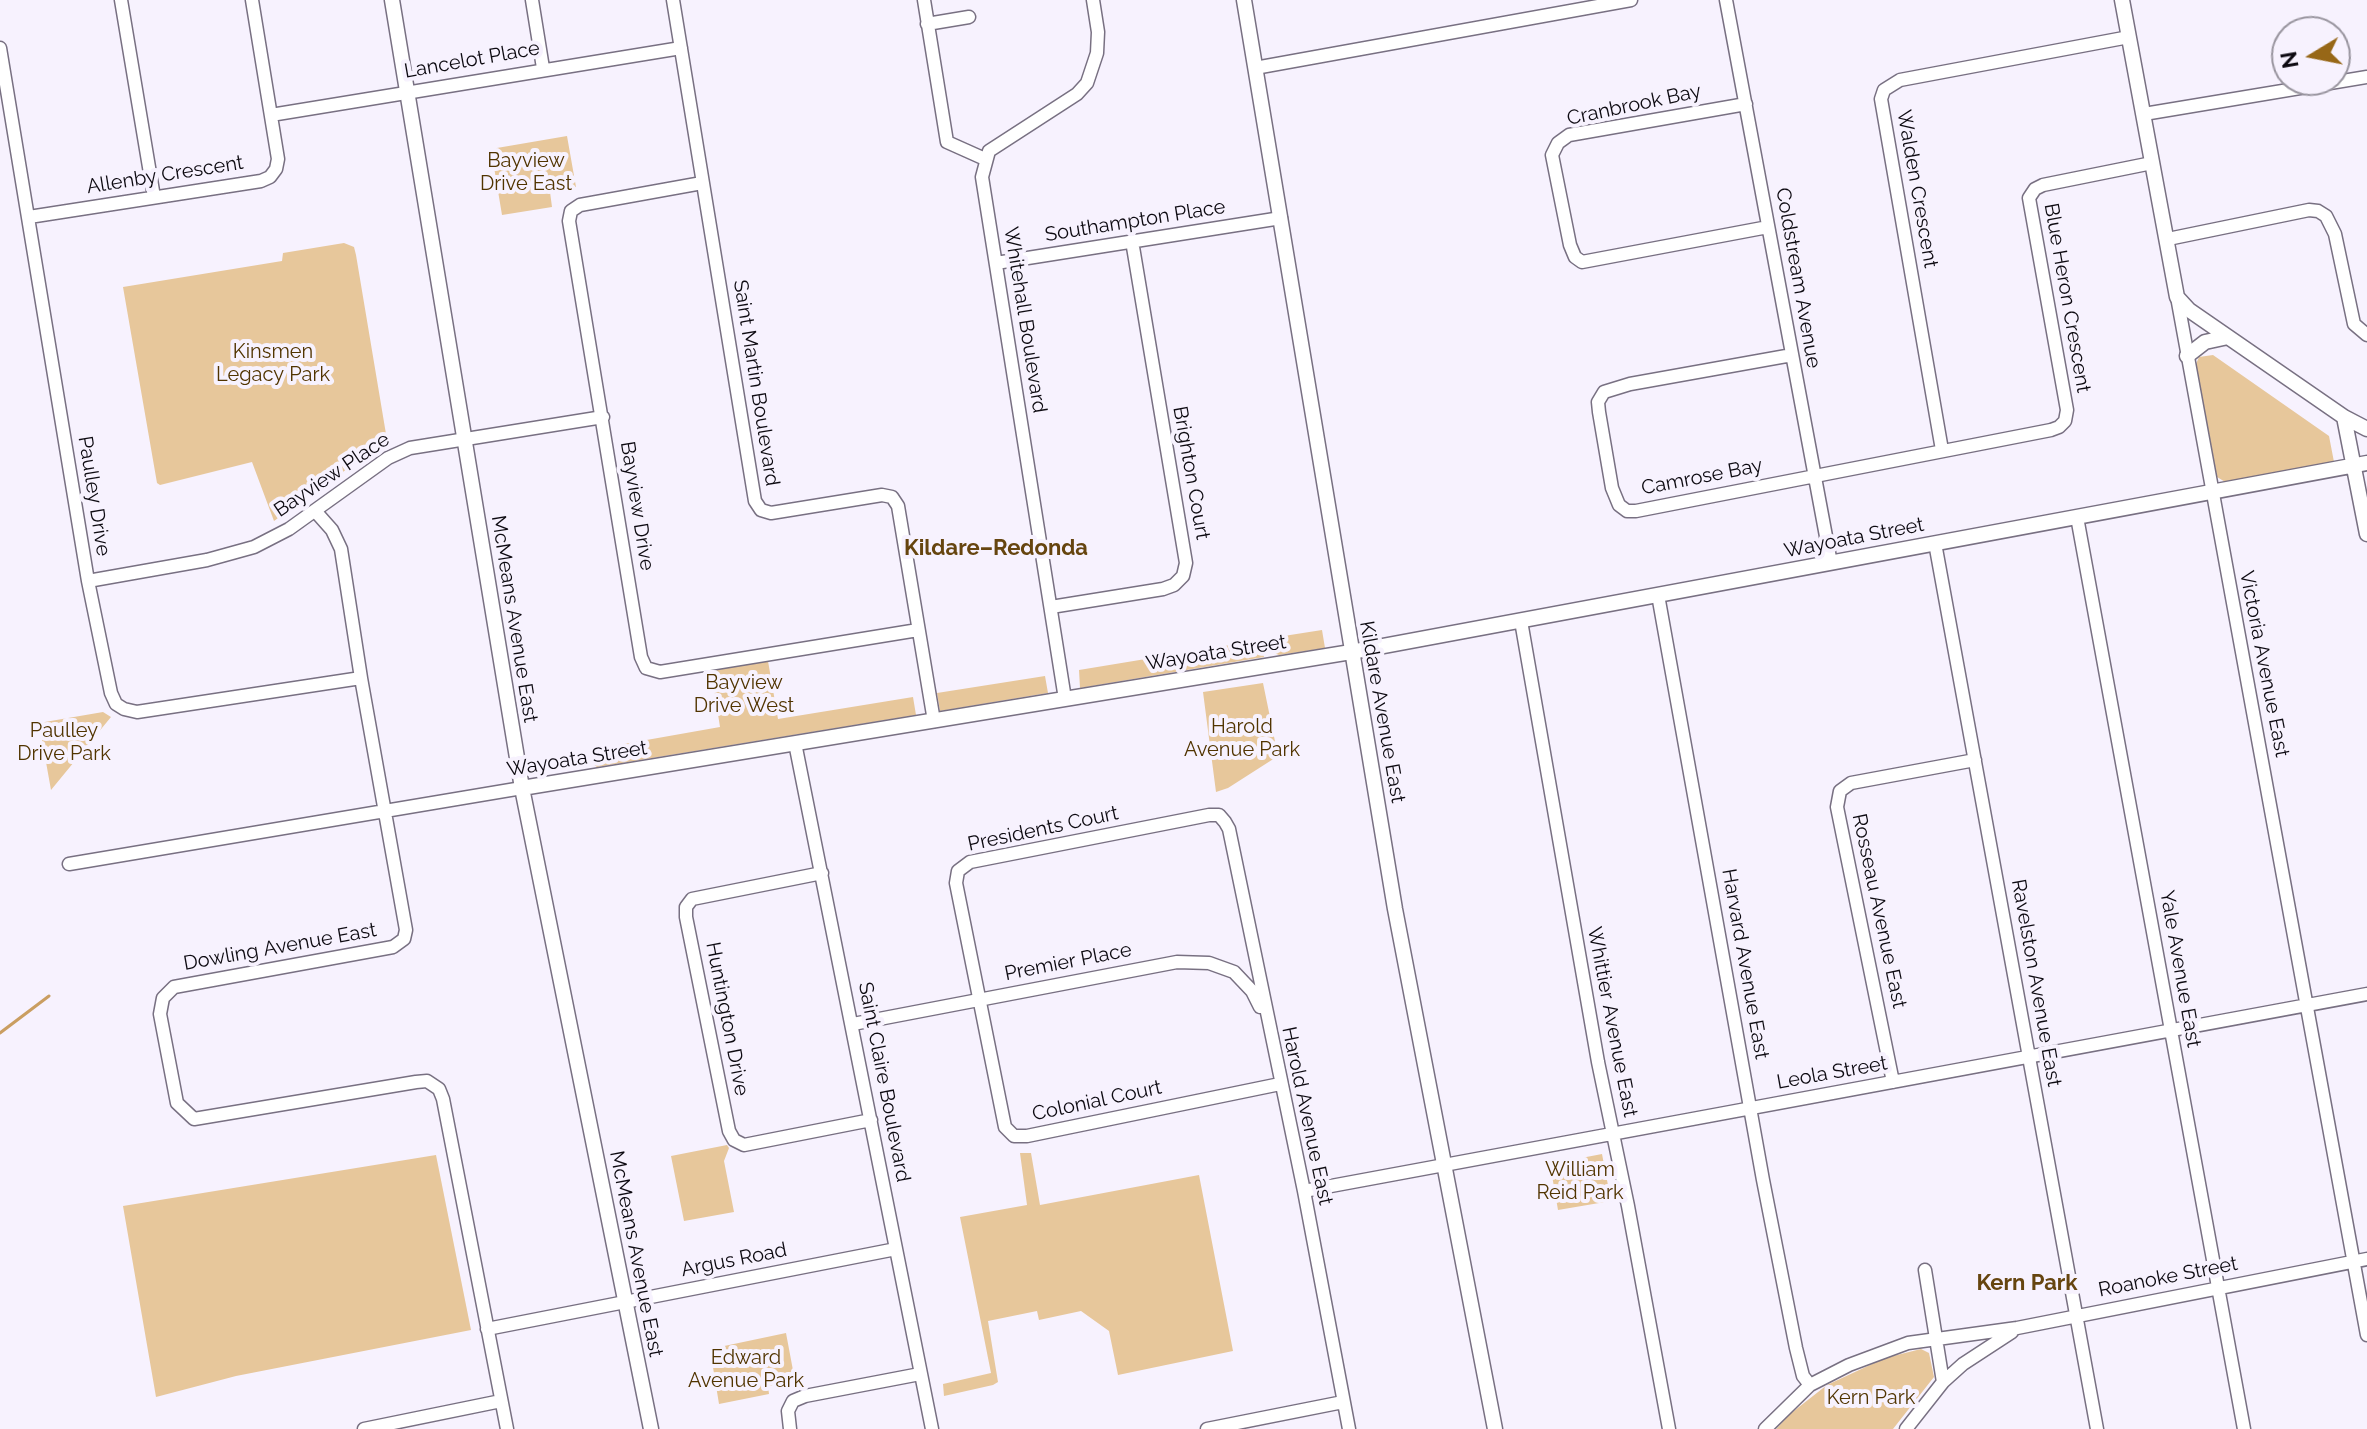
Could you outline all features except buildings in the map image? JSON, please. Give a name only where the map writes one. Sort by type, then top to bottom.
[{"type":"street","points":[[121,0],[154,197]]},
{"type":"street","name":"Allenby Crescent","points":[[29,217],[261,181],[270,177],[278,159],[252,0]]},
{"type":"street","name":"McMeans Avenue East","points":[[392,0],[522,788],[651,1429]]},
{"type":"street","points":[[532,0],[543,68]]},
{"type":"street","name":"Saint Martin Boulevard","points":[[673,0],[755,501],[761,510],[771,513],[882,495],[892,497],[898,506],[934,721]]},
{"type":"street","points":[[924,0],[947,142],[985,159],[989,151],[1077,94],[1087,83],[1097,53],[1098,32],[1093,0]]},
{"type":"street","name":"Kildare Avenue East","points":[[1244,0],[1351,652],[1442,1164],[1495,1429]]},
{"type":"street","points":[[1255,68],[1631,0]]},
{"type":"street","name":"Coldstream Avenue","points":[[1726,0],[1831,563]]},
{"type":"street","name":"Victoria Avenue East","points":[[2122,0],[2308,1005],[2360,1260],[2367,1335]]},
{"type":"street","points":[[927,24],[969,17]]},
{"type":"street","name":"Walden Crescent","points":[[1942,450],[1881,99],[1884,90],[1900,80],[2129,37]]},
{"type":"street","name":"Paulley Drive","points":[[0,48],[88,581],[111,693],[116,704],[137,712],[361,678]]},
{"type":"street","name":"Lancelot Place","points":[[271,115],[543,68],[681,48]]},
{"type":"street","points":[[2144,114],[2367,77]]},
{"type":"street","name":"Cranbrook Bay","points":[[1746,104],[1569,135],[1558,143],[1552,155],[1570,245],[1575,257],[1582,262],[1768,227]]},
{"type":"street","name":"Whitehall Boulevard","points":[[985,159],[982,177],[1065,699]]},
{"type":"street","name":"Blue Heron Crescent","points":[[1814,475],[2051,430],[2065,421],[2067,410],[2029,198],[2035,189],[2043,185],[2152,163]]},
{"type":"street","name":"Bayview Drive","points":[[702,183],[580,205],[571,211],[569,221],[641,657],[646,668],[660,672],[918,630]]},
{"type":"street","points":[[2168,239],[2318,211],[2326,216],[2335,234],[2354,324],[2367,335]]},
{"type":"street","name":"Southampton Place","points":[[996,263],[1281,218]]},
{"type":"street","name":"Brighton Court","points":[[1051,607],[1163,589],[1174,585],[1183,576],[1186,563],[1132,241]]},
{"type":"street","points":[[2177,297],[2189,310],[2344,417],[2367,429]]},
{"type":"street","points":[[2187,356],[2205,342],[2228,337]]},
{"type":"street","name":"Camrose Bay","points":[[1792,355],[1630,384],[1604,392],[1598,402],[1612,488],[1619,505],[1627,511],[1636,511],[1814,475]]},
{"type":"street","name":"Bayview Place","points":[[88,581],[234,554],[272,539],[316,512],[380,464],[410,448],[603,417]]},
{"type":"street","points":[[2344,417],[2361,464],[2367,534]]},
{"type":"street","name":"Wayoata Street","points":[[69,864],[1351,652],[2361,464]]},
{"type":"street","name":"Dowling Avenue East","points":[[316,512],[332,530],[341,549],[406,930],[404,939],[393,947],[174,987],[160,1004],[160,1014],[177,1103],[194,1119],[416,1082],[427,1081],[439,1089],[507,1429]]},
{"type":"street","name":"Yale Avenue East","points":[[2077,517],[2244,1429]]},
{"type":"street","name":"Ravelston Avenue East","points":[[1935,543],[2097,1429]]},
{"type":"street","name":"Harvard Avenue East","points":[[1658,595],[1796,1348],[1803,1376],[1810,1385]]},
{"type":"street","name":"Whittier Avenue East","points":[[1521,621],[1598,1062],[1669,1429]]},
{"type":"street","name":"Saint Claire Boulevard","points":[[795,743],[932,1429]]},
{"type":"street","name":"Rosseau Avenue East","points":[[1893,1082],[1837,807],[1840,791],[1851,783],[1975,760]]},
{"type":"street","name":"Presidents Court","points":[[979,1000],[956,883],[958,871],[968,863],[1219,815]]},
{"type":"street","name":"Harold Avenue East","points":[[1219,815],[1229,829],[1266,1020],[1304,1191],[1349,1429]]},
{"type":"street","name":"Huntington Drive","points":[[822,873],[692,899],[686,907],[689,932],[729,1131],[734,1140],[744,1145],[871,1120]]},
{"type":"street","name":"Premier Place","points":[[853,1024],[1177,962],[1209,963],[1234,972],[1252,991],[1266,1020]]},
{"type":"street","name":"Leola Street","points":[[1304,1191],[2367,994]]},
{"type":"street","name":"Colonial Court","points":[[979,1000],[1005,1127],[1014,1136],[1027,1136],[1280,1084]]},
{"type":"street","name":"Argus Road","points":[[487,1329],[896,1249]]},
{"type":"street","name":"Roanoke Street","points":[[1765,1429],[1810,1385],[1883,1351],[1937,1338],[2017,1328],[2360,1260]]},
{"type":"street","points":[[1925,1270],[1943,1382]]},
{"type":"street","points":[[1906,1429],[1943,1382],[1963,1364],[2017,1328]]},
{"type":"street","points":[[790,1429],[788,1411],[793,1401],[920,1374]]},
{"type":"street","points":[[369,1429],[501,1401]]},
{"type":"street","points":[[1208,1429],[1343,1402]]},
{"type":"green space","name":"Bayview Drive East","points":[[567,136],[576,187],[550,192],[552,207],[502,215],[491,149]]},
{"type":"green space","name":"Kinsmen Legacy Park","points":[[344,243],[354,247],[356,255],[385,442],[274,521],[252,462],[160,485],[157,483],[123,287],[282,261],[283,253]]},
{"type":"green space","points":[[2213,355],[2329,436],[2334,462],[2227,483],[2217,477],[2196,364],[2199,357]]},
{"type":"green space","points":[[1322,630],[1325,648],[1279,655],[1274,653],[1271,638]]},
{"type":"green space","points":[[1261,640],[1264,657],[1080,688],[1079,670]]},
{"type":"green space","name":"Bayview Drive West","points":[[768,661],[778,719],[913,697],[916,715],[597,767],[593,764],[590,750],[720,727],[711,670]]},
{"type":"green space","points":[[1045,676],[1048,693],[940,711],[937,693]]},
{"type":"green space","name":"Harold Avenue Park","points":[[1263,683],[1278,756],[1228,788],[1216,792],[1203,692]]},
{"type":"green space","name":"Paulley Drive Park","points":[[103,712],[111,717],[51,790],[39,723]]},
{"type":"green space","points":[[727,1145],[729,1148],[724,1161],[734,1212],[684,1221],[671,1156]]},
{"type":"green space","points":[[1020,1153],[1031,1153],[1040,1205],[1199,1175],[1233,1351],[1118,1375],[1109,1331],[1081,1311],[1039,1320],[1037,1311],[988,1321],[998,1382],[944,1396],[943,1384],[991,1373],[960,1217],[1027,1205]]},
{"type":"green space","name":"William Reid Park","points":[[1602,1154],[1611,1201],[1558,1210],[1550,1164]]},
{"type":"green space","points":[[436,1155],[471,1330],[236,1376],[156,1397],[123,1206]]},
{"type":"green space","name":"Edward Avenue Park","points":[[786,1333],[795,1381],[768,1386],[769,1394],[719,1404],[710,1349]]},
{"type":"green space","name":"Kern Park","points":[[1921,1349],[1929,1353],[1934,1377],[1893,1429],[1776,1429],[1827,1385],[1885,1358]]},
{"type":"waterway","points":[[0,1033],[49,996]]},
{"type":"district","name":"Kildare–Redonda","points":[[996,548]]},
{"type":"district","name":"Kern Park","points":[[2027,1283]]}]
